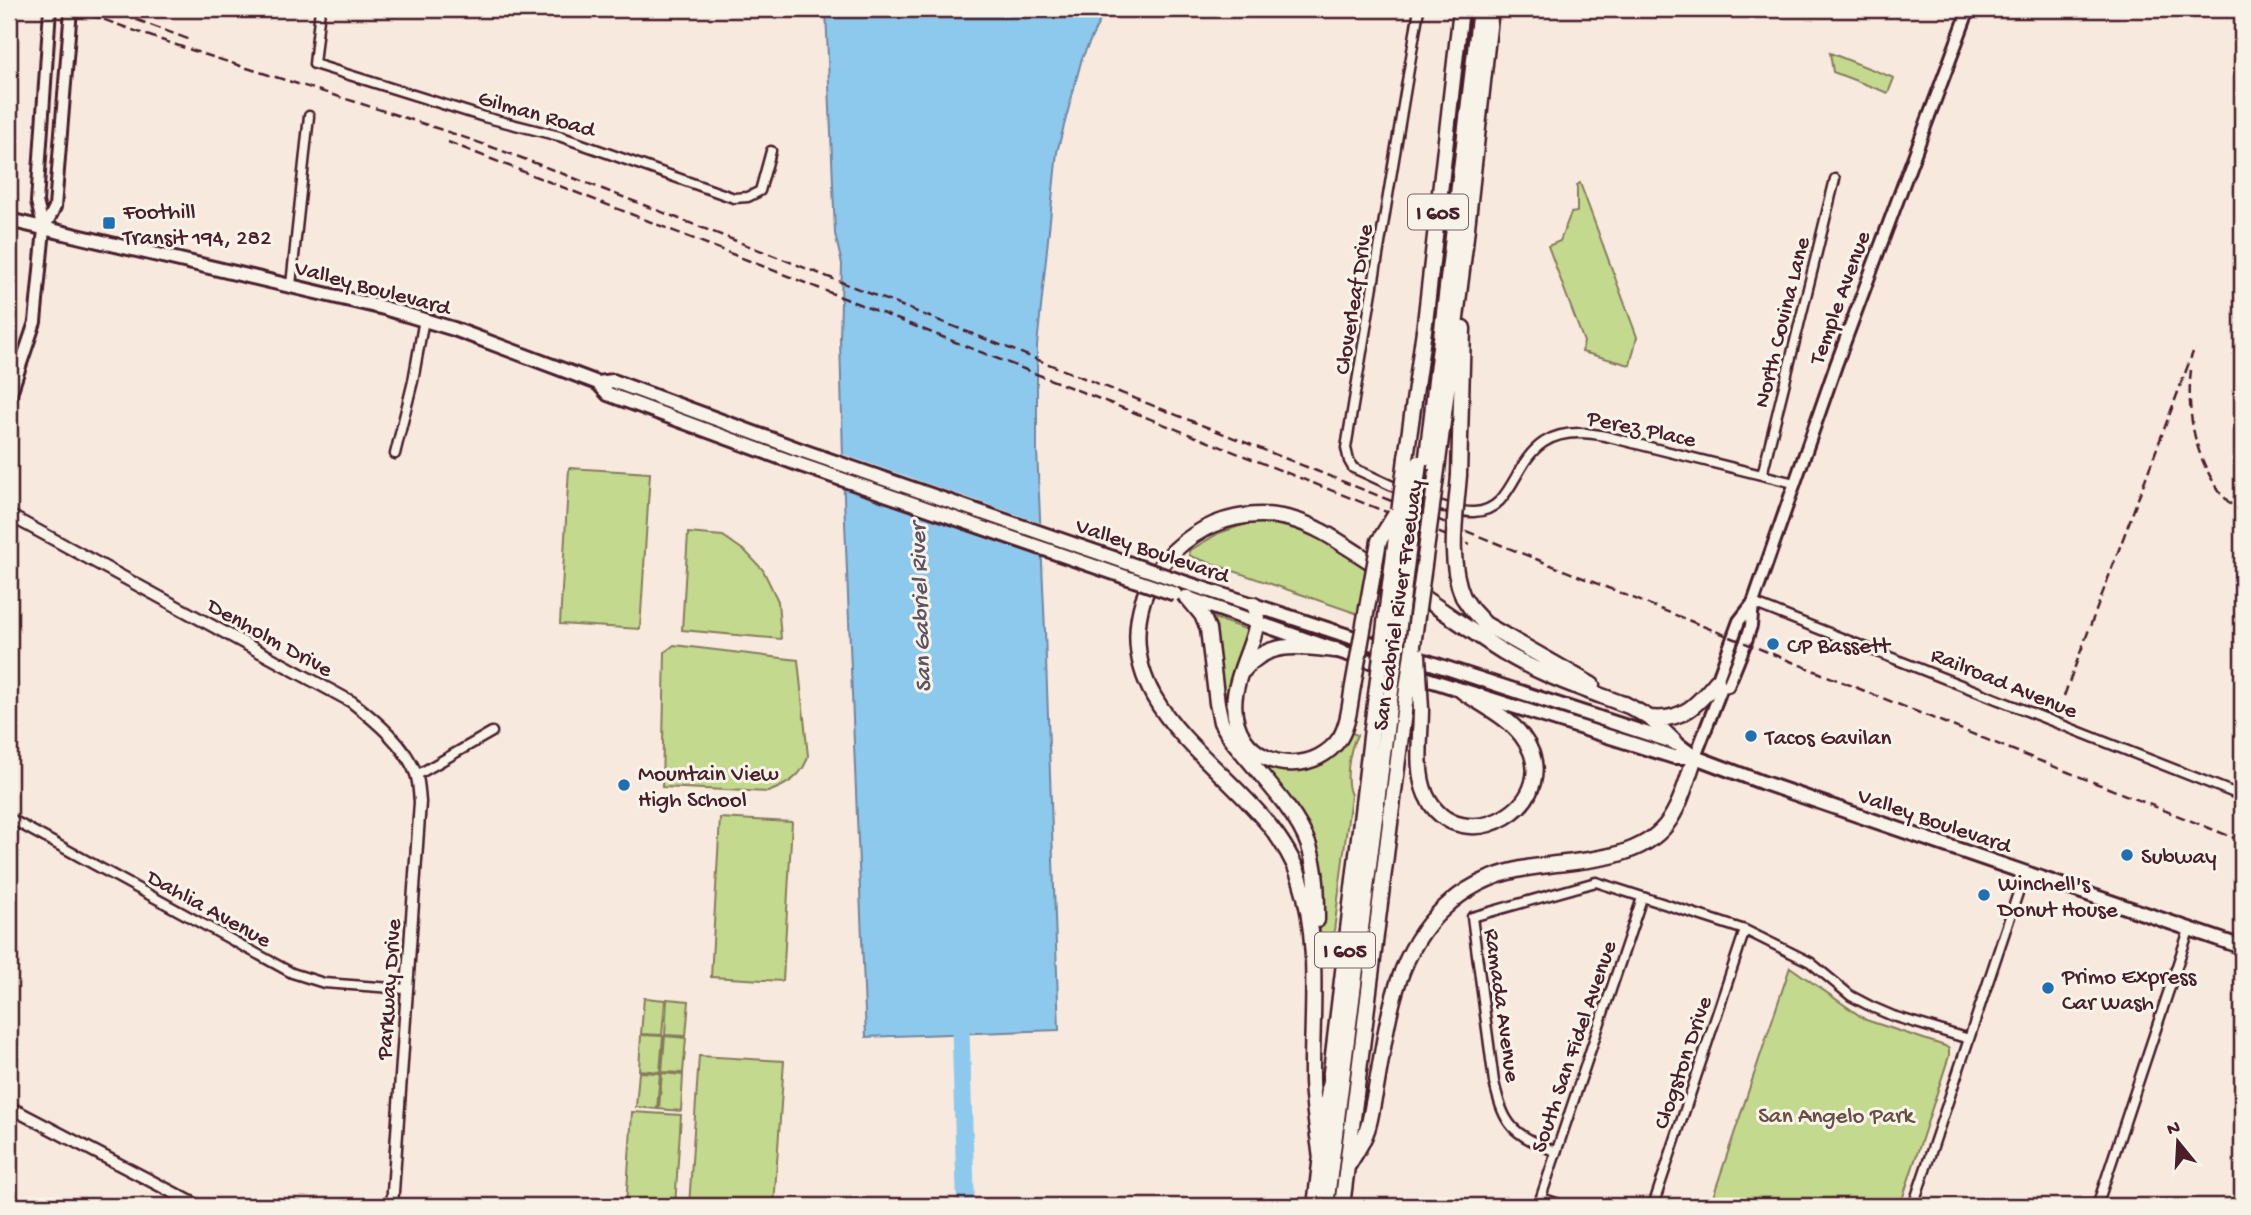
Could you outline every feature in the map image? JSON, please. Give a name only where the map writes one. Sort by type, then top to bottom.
[{"type":"highway","name":"San Gabriel River Freeway","points":[[1315,1206],[1392,699],[1416,617],[1425,323],[1461,9]]},
{"type":"highway","points":[[1422,464],[1474,9]]},
{"type":"highway","points":[[1326,1206],[1480,9]]},
{"type":"highway","name":"San Gabriel River Freeway","points":[[1342,1206],[1392,699],[1399,508],[1422,464],[1465,246],[1491,9]]},
{"type":"highway","points":[[1465,246],[1459,475],[1454,551],[1456,576],[1463,597],[1477,617],[1492,629],[1650,718],[1676,743]]},
{"type":"highway","points":[[1254,605],[1258,614],[1257,622],[1234,704],[1238,729],[1254,751],[1266,758],[1289,764],[1314,759],[1332,747],[1347,722],[1380,541],[1399,508]]},
{"type":"highway","points":[[1313,976],[1308,910],[1292,858],[1254,806],[1168,719],[1143,676],[1138,640],[1140,609],[1151,581],[1174,550],[1208,527],[1233,518],[1265,514],[1294,519],[1321,531],[1497,648],[1565,682],[1631,707]]},
{"type":"highway","points":[[1181,596],[1202,615],[1208,629],[1217,703],[1222,722],[1230,737],[1296,821],[1309,846],[1317,885],[1312,1085],[1321,1159]]},
{"type":"highway","points":[[1416,617],[1421,770],[1425,792],[1430,803],[1446,818],[1468,825],[1490,825],[1503,820],[1519,807],[1528,795],[1533,778],[1531,754],[1518,732],[1462,691]]},
{"type":"highway","points":[[1240,675],[1255,658],[1280,646],[1335,650]]},
{"type":"highway","points":[[1650,718],[1666,719],[1683,715],[1719,684]]},
{"type":"highway","points":[[1332,1206],[1392,699]]},
{"type":"highway","points":[[1347,1167],[1367,1132],[1397,984],[1412,948],[1429,923],[1463,892],[1500,874],[1622,853],[1646,843],[1658,834],[1671,817],[1695,757]]},
{"type":"main road","points":[[9,399],[35,323],[44,229],[37,202],[50,9]]},
{"type":"main road","points":[[44,229],[55,207],[71,9]]},
{"type":"main road","name":"Temple Avenue","points":[[1695,757],[1739,621],[1753,603],[1877,251],[1969,9]]},
{"type":"main road","name":"Valley Boulevard","points":[[9,220],[291,285],[424,319],[598,383],[608,394],[798,464],[1335,650],[1674,757],[1695,757]]},
{"type":"main road","name":"Valley Boulevard","points":[[598,383],[613,381],[803,451],[1180,581],[1676,743],[1695,757],[1806,798],[2190,927],[2242,947]]},
{"type":"street","name":"Gilman Road","points":[[320,9],[314,64],[484,117],[559,136],[734,198],[748,197],[760,191],[771,150]]},
{"type":"street","name":"Cloverleaf Drive","points":[[1419,9],[1346,448],[1353,468],[1447,508],[1472,512]]},
{"type":"street","points":[[291,285],[309,116]]},
{"type":"street","name":"North Covina Lane","points":[[1762,475],[1835,179]]},
{"type":"street","points":[[395,454],[413,381],[424,319]]},
{"type":"street","name":"Perez Place","points":[[1472,512],[1492,507],[1500,500],[1537,447],[1566,433],[1587,432],[1794,483]]},
{"type":"street","name":"Denholm Drive","points":[[9,514],[352,702],[387,734],[408,758],[417,775]]},
{"type":"street","name":"Railroad Avenue","points":[[1753,603],[2242,796]]},
{"type":"street","points":[[417,775],[492,732]]},
{"type":"street","name":"Parkway Drive","points":[[393,1206],[420,802],[417,775]]},
{"type":"street","name":"Dahlia Avenue","points":[[9,818],[292,973],[324,983],[406,989]]},
{"type":"street","points":[[1913,1206],[2025,872]]},
{"type":"street","name":"Ramada Avenue","points":[[1556,1152],[1515,1131],[1500,1109],[1472,917],[1597,881],[1642,898]]},
{"type":"street","points":[[1642,898],[1745,930],[1810,962],[1851,996],[1872,1007],[1969,1039]]},
{"type":"street","name":"South San Fidel Avenue","points":[[1539,1202],[1642,898]]},
{"type":"street","points":[[2097,1206],[2190,927]]},
{"type":"street","name":"Clogston Drive","points":[[1653,1206],[1745,930]]},
{"type":"street","points":[[9,1107],[199,1206]]},
{"type":"street","points":[[1539,1202],[1564,1206]]},
{"type":"green space","points":[[1830,53],[1894,78],[1888,93],[1833,72]]},
{"type":"green space","points":[[1580,183],[1637,337],[1630,365],[1582,352],[1584,342],[1548,246],[1560,241],[1571,213],[1577,212],[1577,185]]},
{"type":"green space","points":[[569,468],[650,473],[640,629],[560,624]]},
{"type":"green space","points":[[1258,520],[1290,525],[1318,537],[1371,571],[1361,615],[1190,556],[1189,551],[1219,533]]},
{"type":"green space","points":[[688,533],[723,536],[746,552],[763,570],[778,601],[781,639],[682,630]]},
{"type":"green space","points":[[1208,616],[1248,630],[1229,690],[1228,702],[1245,746],[1306,767],[1354,718],[1356,719],[1352,733],[1357,735],[1348,774],[1351,795],[1332,947],[1319,946],[1324,873],[1226,720]]},
{"type":"green space","points":[[674,645],[798,660],[808,756],[806,763],[793,779],[768,792],[662,787],[665,652]]},
{"type":"green space","points":[[720,818],[792,822],[783,981],[711,977]]},
{"type":"green space","name":"San Angelo Park","points":[[1790,967],[1866,1020],[1949,1049],[1900,1206],[1710,1206]]},
{"type":"green space","points":[[644,998],[665,1000],[662,1035],[641,1034]]},
{"type":"green space","points":[[667,999],[689,1001],[686,1036],[665,1035]]},
{"type":"green space","points":[[641,1035],[663,1036],[660,1072],[639,1070]]},
{"type":"green space","points":[[665,1036],[686,1038],[683,1073],[662,1072]]},
{"type":"green space","points":[[699,1056],[784,1061],[774,1206],[689,1206]]},
{"type":"green space","points":[[639,1072],[660,1073],[657,1109],[636,1107]]},
{"type":"green space","points":[[662,1073],[683,1075],[681,1111],[659,1109]]},
{"type":"green space","points":[[632,1112],[681,1115],[675,1206],[626,1206]]},
{"type":"water","points":[[826,9],[1105,9],[1082,58],[1057,152],[1037,346],[1037,450],[1059,1030],[866,1037],[844,498],[840,339],[842,264],[835,234]]},
{"type":"pier","points":[[839,453],[1044,524],[1045,558],[840,487]]},
{"type":"waterway","name":"San Gabriel River","points":[[960,1013],[966,1206]]},
{"type":"railway","points":[[76,9],[191,50],[424,124],[540,165],[967,332],[2242,841]]},
{"type":"railway","points":[[108,9],[188,39]]},
{"type":"railway","points":[[448,142],[1470,545]]},
{"type":"railway","points":[[2064,696],[2193,352]]},
{"type":"railway","points":[[2191,370],[2193,430],[2199,449],[2215,485],[2242,515]]},
{"type":"place","name":"Foothill Transit 194, 282","points":[[109,223]]},
{"type":"place","name":"CP Bassett","points":[[1773,644]]},
{"type":"place","name":"Tacos Gavilan","points":[[1751,736]]},
{"type":"place","name":"Mountain View High School","points":[[624,785]]},
{"type":"place","name":"Subway","points":[[2127,855]]},
{"type":"place","name":"Winchell's Donut House","points":[[1984,895]]},
{"type":"place","name":"Primo Express Car Wash","points":[[2048,988]]}]
